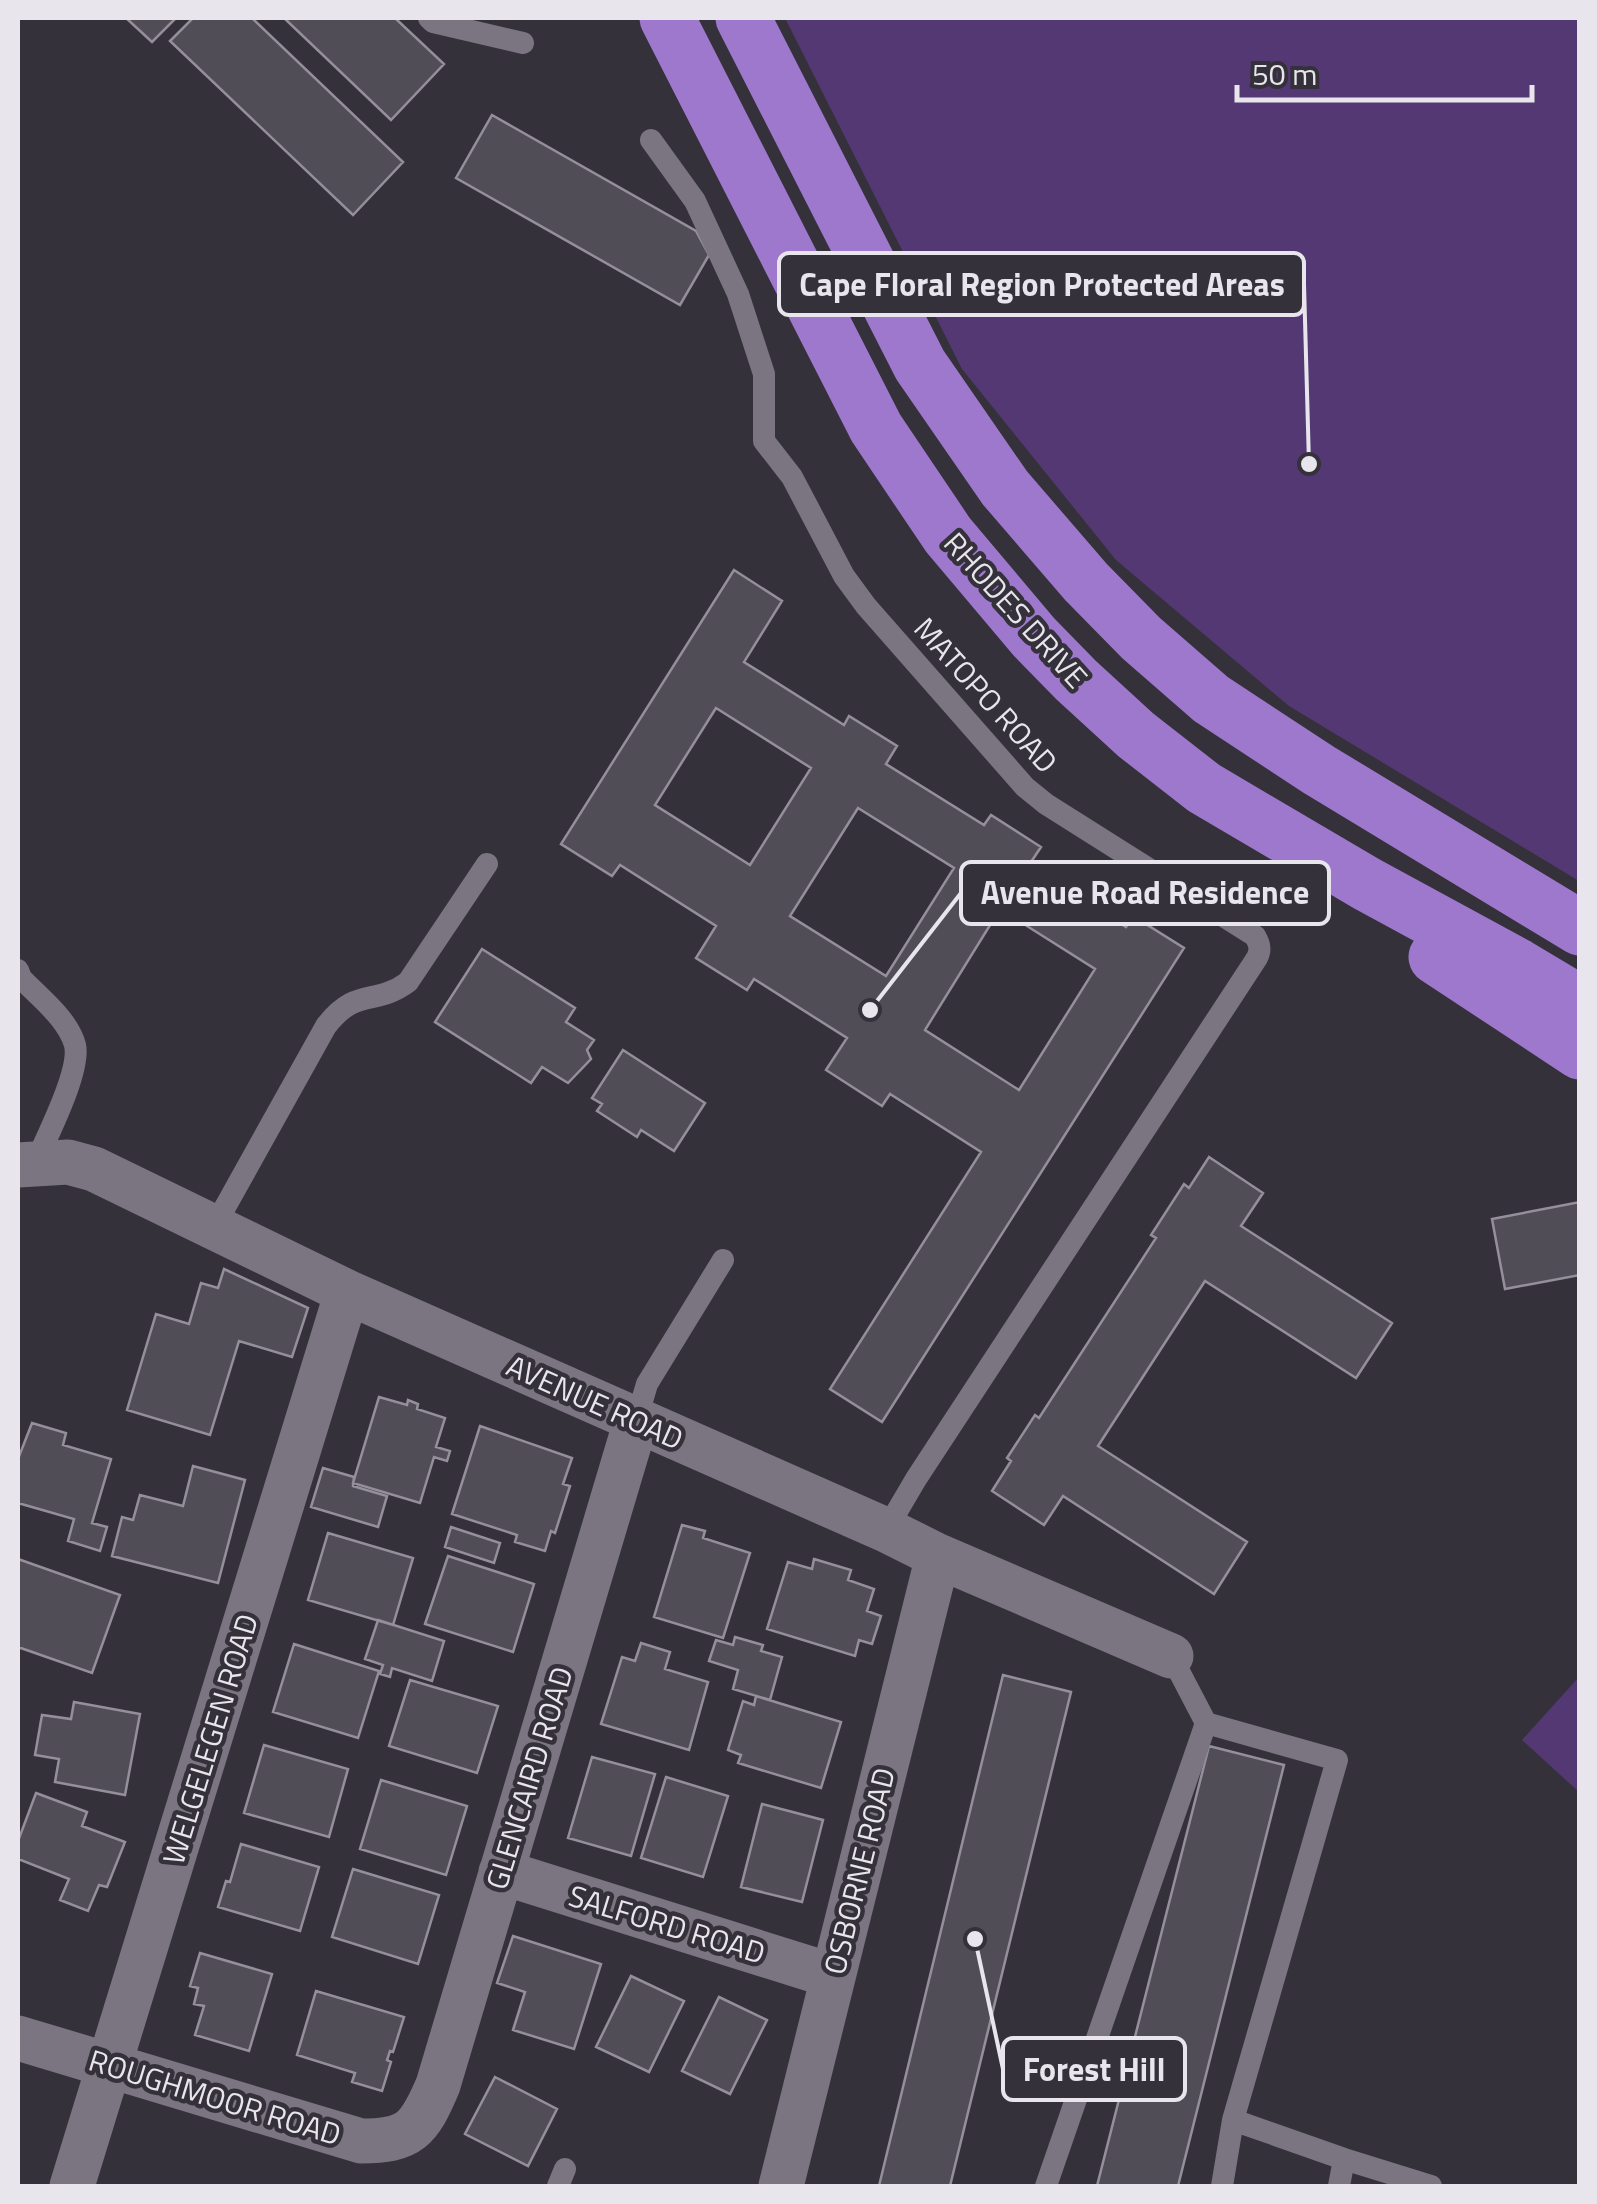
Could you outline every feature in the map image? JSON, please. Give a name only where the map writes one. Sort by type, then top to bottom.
[{"type":"highway","name":"RHODES DRIVE","points":[[666,18],[876,428],[909,482],[990,588],[1076,680],[1136,735],[1204,788],[1580,1003]]},
{"type":"highway","points":[[743,18],[920,365],[989,466],[1086,582],[1211,700],[1580,928]]},
{"type":"highway","points":[[1366,884],[1431,954],[1580,1052]]},
{"type":"street","name":"AVENUE ROAD","points":[[26,1165],[68,1162],[94,1169],[347,1292],[1171,1656]]},
{"type":"street","name":"WELGELEGEN ROAD","points":[[72,2186],[347,1292]]},
{"type":"street","name":"GLENCAIRD ROAD","points":[[412,2132],[438,2085],[636,1421]]},
{"type":"street","name":"OSBORNE ROAD","points":[[780,2186],[938,1556]]},
{"type":"street","name":"SALFORD ROAD","points":[[501,1872],[834,1976]]},
{"type":"street","name":"ROUGHMOOR ROAD","points":[[18,2038],[360,2142],[391,2141],[412,2132]]},
{"type":"lane","points":[[428,18],[523,42]]},
{"type":"lane","name":"MATOPO ROAD","points":[[651,140],[695,201],[738,294],[764,374],[764,440],[792,477],[844,576],[866,606],[1026,787],[1046,804],[1256,936],[1259,943],[1255,961],[886,1530]]},
{"type":"lane","points":[[214,1227],[326,1026],[340,1008],[358,999],[392,994],[408,982],[487,864]]},
{"type":"lane","points":[[18,970],[20,978],[66,1027],[76,1048],[71,1075],[26,1165]]},
{"type":"lane","points":[[636,1421],[648,1384],[723,1260]]},
{"type":"lane","points":[[1046,2186],[1206,1724],[1171,1656]]},
{"type":"lane","points":[[1206,1724],[1338,1760],[1233,2120],[1222,2186]]},
{"type":"lane","points":[[1233,2120],[1431,2186]]},
{"type":"lane","points":[[1339,2186],[1344,2159]]},
{"type":"shaded area","points":[[785,18],[1579,18],[1579,881],[1289,706],[1116,560],[962,369]]},
{"type":"shaded area","points":[[1580,1678],[1579,1792],[1522,1740]]},
{"type":"building","points":[[126,18],[176,18],[152,42]]},
{"type":"building","points":[[193,18],[252,18],[403,162],[353,215],[170,41]]},
{"type":"building","points":[[284,18],[395,18],[444,64],[391,120]]},
{"type":"building","points":[[492,115],[696,231],[709,255],[680,305],[456,178]]},
{"type":"building","points":[[734,570],[782,601],[744,662],[844,725],[849,716],[897,746],[886,764],[984,825],[991,815],[1041,847],[1029,865],[1126,927],[1133,916],[1184,948],[882,1422],[830,1389],[981,1152],[890,1094],[882,1106],[826,1070],[847,1038],[754,979],[747,990],[696,958],[716,926],[620,865],[612,876],[561,844]],"holes":[[[716,708],[811,768],[750,865],[655,805]],[[858,808],[954,868],[886,976],[790,916]],[[1000,909],[1095,969],[1019,1090],[925,1030]]]},
{"type":"building","points":[[482,949],[575,1008],[566,1022],[594,1040],[587,1050],[591,1059],[568,1083],[542,1067],[531,1083],[435,1022]]},
{"type":"building","points":[[623,1050],[705,1103],[674,1151],[641,1130],[637,1137],[597,1111],[602,1104],[592,1098]]},
{"type":"building","points":[[1209,1157],[1263,1193],[1241,1226],[1392,1323],[1356,1378],[1205,1281],[1098,1446],[1247,1542],[1214,1594],[1063,1496],[1044,1525],[992,1491],[1011,1461],[1007,1458],[1035,1415],[1039,1418],[1156,1238],[1151,1235],[1184,1184],[1189,1188]]},
{"type":"building","points":[[1580,1202],[1580,1275],[1505,1289],[1492,1219]]},
{"type":"building","points":[[224,1269],[308,1308],[292,1357],[239,1341],[210,1435],[127,1410],[156,1314],[189,1324],[201,1283],[218,1288]]},
{"type":"building","points":[[379,1397],[407,1405],[408,1400],[418,1404],[417,1409],[445,1418],[436,1447],[450,1451],[447,1461],[434,1457],[420,1503],[353,1483]]},
{"type":"building","points":[[32,1423],[66,1433],[63,1445],[111,1459],[92,1523],[107,1527],[100,1551],[68,1541],[74,1519],[18,1503],[18,1459]]},
{"type":"building","points":[[480,1426],[572,1458],[563,1484],[570,1486],[545,1551],[515,1542],[517,1535],[452,1514]]},
{"type":"building","points":[[193,1466],[245,1480],[218,1583],[112,1556],[122,1517],[133,1520],[140,1495],[183,1506]]},
{"type":"building","points":[[323,1468],[354,1477],[353,1486],[387,1496],[378,1527],[311,1507]]},
{"type":"building","points":[[682,1525],[705,1531],[703,1538],[750,1553],[723,1638],[654,1617]]},
{"type":"building","points":[[451,1527],[500,1543],[494,1563],[445,1547]]},
{"type":"building","points":[[328,1533],[413,1558],[393,1625],[308,1600]]},
{"type":"building","points":[[448,1556],[534,1584],[513,1652],[425,1624]]},
{"type":"building","points":[[18,1559],[120,1595],[92,1673],[18,1647]]},
{"type":"building","points":[[814,1559],[851,1570],[848,1580],[874,1589],[867,1611],[881,1616],[872,1644],[859,1640],[855,1656],[767,1629],[788,1562],[812,1569]]},
{"type":"building","points":[[378,1620],[444,1641],[432,1681],[392,1668],[390,1677],[380,1674],[383,1665],[365,1659]]},
{"type":"building","points":[[735,1637],[763,1645],[761,1651],[782,1657],[770,1700],[733,1689],[738,1670],[709,1661],[716,1640],[733,1645]]},
{"type":"building","points":[[641,1643],[670,1652],[665,1669],[708,1682],[689,1750],[601,1724],[622,1657],[635,1661]]},
{"type":"building","points":[[294,1644],[379,1671],[358,1738],[273,1712]]},
{"type":"building","points":[[1003,1675],[1071,1692],[950,2186],[879,2186]]},
{"type":"building","points":[[410,1680],[498,1706],[477,1773],[389,1746]]},
{"type":"building","points":[[756,1696],[841,1722],[821,1788],[738,1763],[741,1755],[728,1750],[743,1701],[754,1705]]},
{"type":"building","points":[[74,1702],[140,1714],[125,1795],[55,1782],[59,1759],[35,1755],[42,1715],[71,1719]]},
{"type":"building","points":[[264,1745],[348,1769],[329,1837],[244,1813]]},
{"type":"building","points":[[1209,1746],[1284,1765],[1178,2186],[1097,2186]]},
{"type":"building","points":[[592,1757],[655,1774],[631,1856],[568,1838]]},
{"type":"building","points":[[666,1777],[728,1796],[703,1877],[641,1858]]},
{"type":"building","points":[[381,1780],[467,1806],[446,1875],[360,1849]]},
{"type":"building","points":[[36,1793],[87,1812],[82,1826],[125,1842],[107,1887],[99,1885],[88,1911],[60,1900],[69,1879],[18,1859],[18,1841]]},
{"type":"building","points":[[762,1804],[823,1820],[802,1902],[741,1887]]},
{"type":"building","points":[[241,1844],[319,1867],[300,1931],[218,1907]]},
{"type":"building","points":[[353,1869],[439,1895],[418,1964],[332,1937]]},
{"type":"building","points":[[513,1936],[601,1964],[574,2049],[513,2030],[525,1992],[497,1983]]},
{"type":"building","points":[[200,1953],[272,1974],[249,2051],[195,2035],[204,2006],[194,2004],[198,1988],[190,1986]]},
{"type":"building","points":[[631,1976],[684,2001],[649,2072],[596,2047]]},
{"type":"building","points":[[316,1991],[404,2017],[387,2060],[391,2062],[382,2091],[352,2082],[355,2073],[297,2055]]},
{"type":"building","points":[[719,1997],[767,2020],[730,2094],[682,2071]]},
{"type":"building","points":[[495,2077],[557,2109],[528,2166],[465,2134]]},
{"type":"place","name":"Cape Floral Region Protected Areas","points":[[1309,464]]},
{"type":"place","name":"Avenue Road Residence","points":[[870,1010]]},
{"type":"place","name":"Forest Hill","points":[[975,1939]]}]
